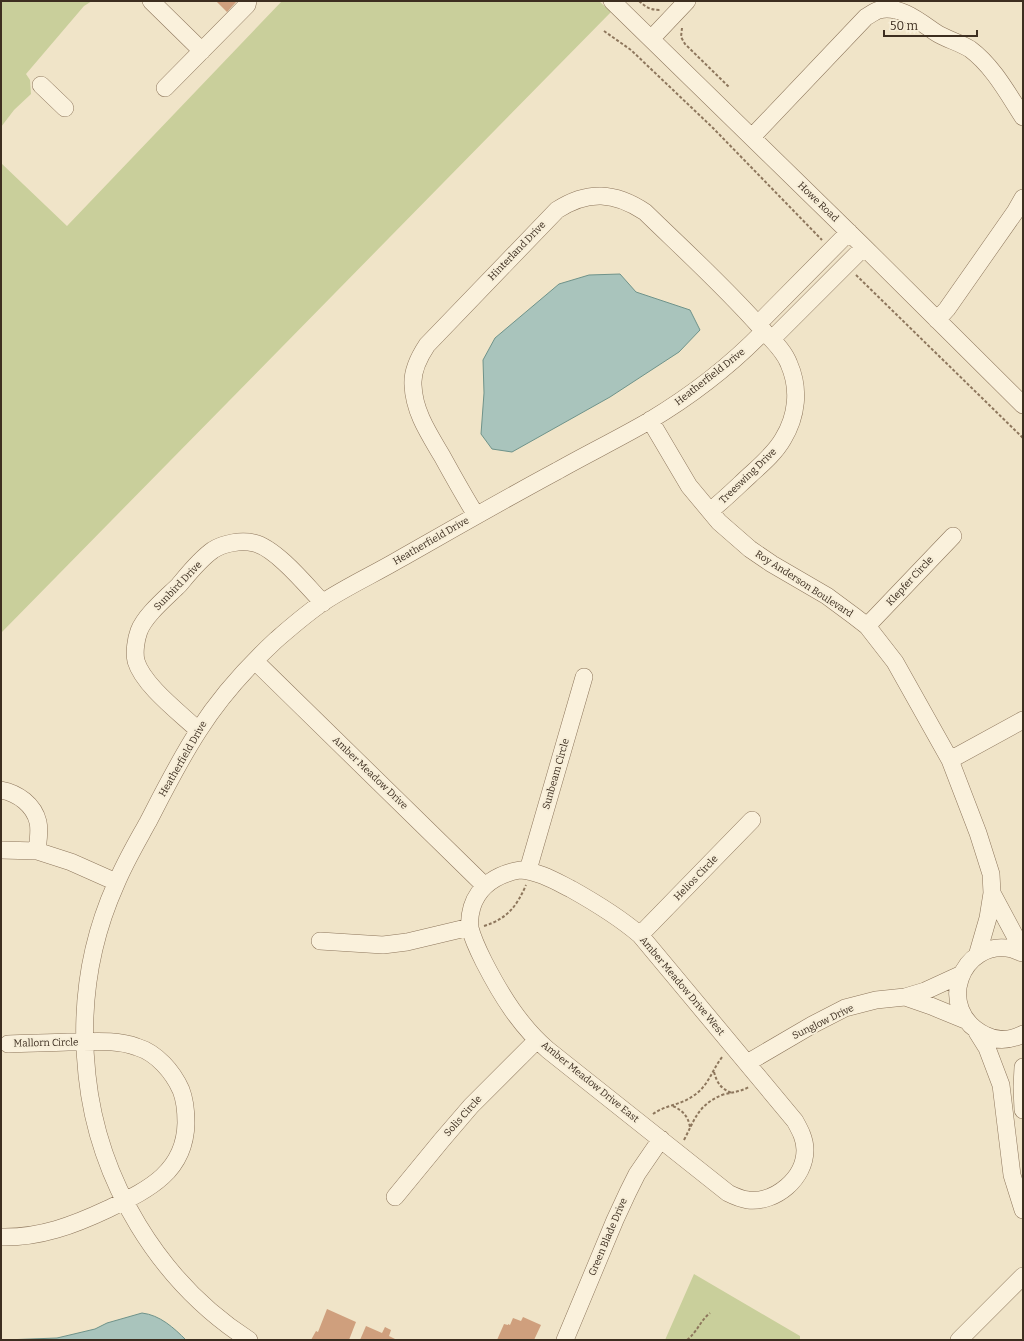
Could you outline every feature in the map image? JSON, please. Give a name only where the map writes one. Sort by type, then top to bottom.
[{"type":"street","points":[[150,1],[202,51]]},
{"type":"street","points":[[166,88],[247,5],[248,1]]},
{"type":"street","name":"Howe Road","points":[[612,1],[864,247],[1023,405]]},
{"type":"street","points":[[651,39],[687,1]]},
{"type":"street","points":[[752,137],[866,17],[878,10],[891,9],[922,21],[936,33],[971,50],[995,75],[1023,117]]},
{"type":"street","points":[[41,85],[65,108]]},
{"type":"street","name":"Hinterland Drive","points":[[476,515],[423,423],[416,405],[413,385],[415,370],[420,356],[427,345],[557,210],[574,201],[597,197],[622,199],[633,204],[645,212],[736,301],[764,332]]},
{"type":"street","points":[[937,320],[947,309],[1015,212],[1023,198]]},
{"type":"street","name":"Heatherfield Drive","points":[[764,332],[831,250],[848,232]]},
{"type":"street","name":"Heatherfield Drive","points":[[249,1340],[228,1326],[207,1308],[174,1274],[154,1249],[132,1216],[108,1163],[94,1119],[89,1096],[84,1042],[84,1022],[90,970],[98,931],[116,882],[198,730],[222,697],[275,641],[322,602],[476,515],[650,420],[695,390],[720,371],[764,332],[846,265],[864,247]]},
{"type":"street","name":"Treeswing Drive","points":[[710,511],[775,452],[789,428],[793,416],[796,403],[794,376],[789,362],[782,350],[764,332]]},
{"type":"street","name":"Roy Anderson Boulevard","points":[[650,420],[689,486],[728,531],[750,549],[772,564],[839,604],[867,626],[895,662],[950,760],[978,833],[990,874],[992,893],[988,918],[977,956]]},
{"type":"street","name":"Klepfer Circle","points":[[867,626],[953,536]]},
{"type":"street","name":"Sunbird Drive","points":[[198,730],[148,683],[140,672],[136,659],[136,647],[139,630],[147,618],[200,562],[214,550],[225,545],[244,541],[256,543],[275,555],[322,602]]},
{"type":"street","name":"Amber Meadow Drive","points":[[256,661],[485,886]]},
{"type":"street","name":"Sunbeam Circle","points":[[527,881],[584,677]]},
{"type":"street","points":[[950,760],[1023,720]]},
{"type":"street","points":[[1,790],[17,795],[35,814],[38,823],[39,838],[37,851]]},
{"type":"street","name":"Helios Circle","points":[[640,935],[752,820]]},
{"type":"street","points":[[1,850],[37,851],[71,862],[116,882]]},
{"type":"street","name":"Amber Meadow Drive West","points":[[485,886],[502,874],[520,870],[527,881],[536,873],[595,902],[640,935],[795,1121],[801,1131],[805,1150],[798,1174],[791,1183]]},
{"type":"street","name":"Amber Meadow Drive East","points":[[485,886],[473,904],[470,916],[477,924],[481,956],[515,1015],[537,1040],[728,1193],[748,1200],[766,1198],[774,1196],[791,1183]]},
{"type":"street","name":"Roy Anderson Boulevard","points":[[992,893],[1023,952]]},
{"type":"street","points":[[320,941],[382,946],[413,941],[477,924]]},
{"type":"street","points":[[1023,952],[1002,948],[989,950],[977,956],[969,962],[957,987],[957,996],[961,1013],[987,1048],[1001,1085],[1012,1174],[1023,1210]]},
{"type":"street","name":"Sunglow Drive","points":[[746,1063],[845,1008],[876,1000],[904,997],[925,991],[962,974]]},
{"type":"street","name":"Sunglow Drive","points":[[904,997],[931,1006],[997,1040],[1016,1038],[1023,1034]]},
{"type":"street","name":"Solis Circle","points":[[395,1198],[441,1140],[471,1106],[537,1040]]},
{"type":"street","name":"Mallorn Circle","points":[[1,1237],[16,1237],[64,1228],[142,1193],[164,1176],[176,1160],[184,1140],[186,1130],[183,1095],[172,1074],[156,1058],[138,1047],[119,1042],[8,1044]]},
{"type":"street","points":[[1023,1067],[1023,1110]]},
{"type":"street","name":"Green Blade Drive","points":[[565,1340],[628,1192],[661,1139]]},
{"type":"street","points":[[959,1340],[1023,1276]]},
{"type":"path","points":[[639,1],[646,8],[653,10],[662,9],[682,28],[681,37],[685,44],[729,87]]},
{"type":"path","points":[[604,31],[631,50],[713,128],[831,250]]},
{"type":"path","points":[[846,265],[1023,438]]},
{"type":"path","points":[[477,924],[484,927],[493,924],[510,912],[516,906],[527,881]]},
{"type":"path","points":[[657,1120],[651,1115],[664,1107],[684,1102],[694,1096],[710,1080],[719,1061],[724,1055],[728,1060]]},
{"type":"path","points":[[714,1070],[719,1084],[725,1090],[733,1093]]},
{"type":"path","points":[[678,1137],[684,1141],[699,1111],[707,1104],[722,1095],[743,1091],[750,1086],[746,1081]]},
{"type":"path","points":[[672,1105],[685,1114],[689,1121],[690,1128]]},
{"type":"path","points":[[687,1340],[696,1332],[704,1319],[710,1313]]},
{"type":"green space","points":[[1,1],[92,1],[84,6],[26,74],[30,80],[31,94],[14,110],[1,127]]},
{"type":"green space","points":[[282,1],[599,1],[611,12],[1,633],[1,163],[67,226]]},
{"type":"green space","points":[[694,1274],[800,1336],[800,1340],[665,1340]]},
{"type":"water","points":[[620,274],[636,292],[690,310],[700,330],[679,352],[610,397],[512,452],[492,449],[481,434],[484,393],[483,360],[495,338],[559,284],[589,275]]},
{"type":"water","points":[[142,1313],[161,1319],[186,1340],[4,1340],[57,1338],[95,1329],[107,1323]]},
{"type":"building","points":[[216,1],[237,1],[227,12]]},
{"type":"building","points":[[327,1309],[356,1322],[349,1340],[311,1340],[316,1331],[318,1332]]},
{"type":"building","points":[[523,1317],[541,1325],[534,1340],[497,1340],[504,1324],[510,1325],[513,1318],[521,1321]]},
{"type":"building","points":[[366,1326],[382,1333],[385,1327],[391,1330],[389,1336],[397,1340],[360,1340]]}]
